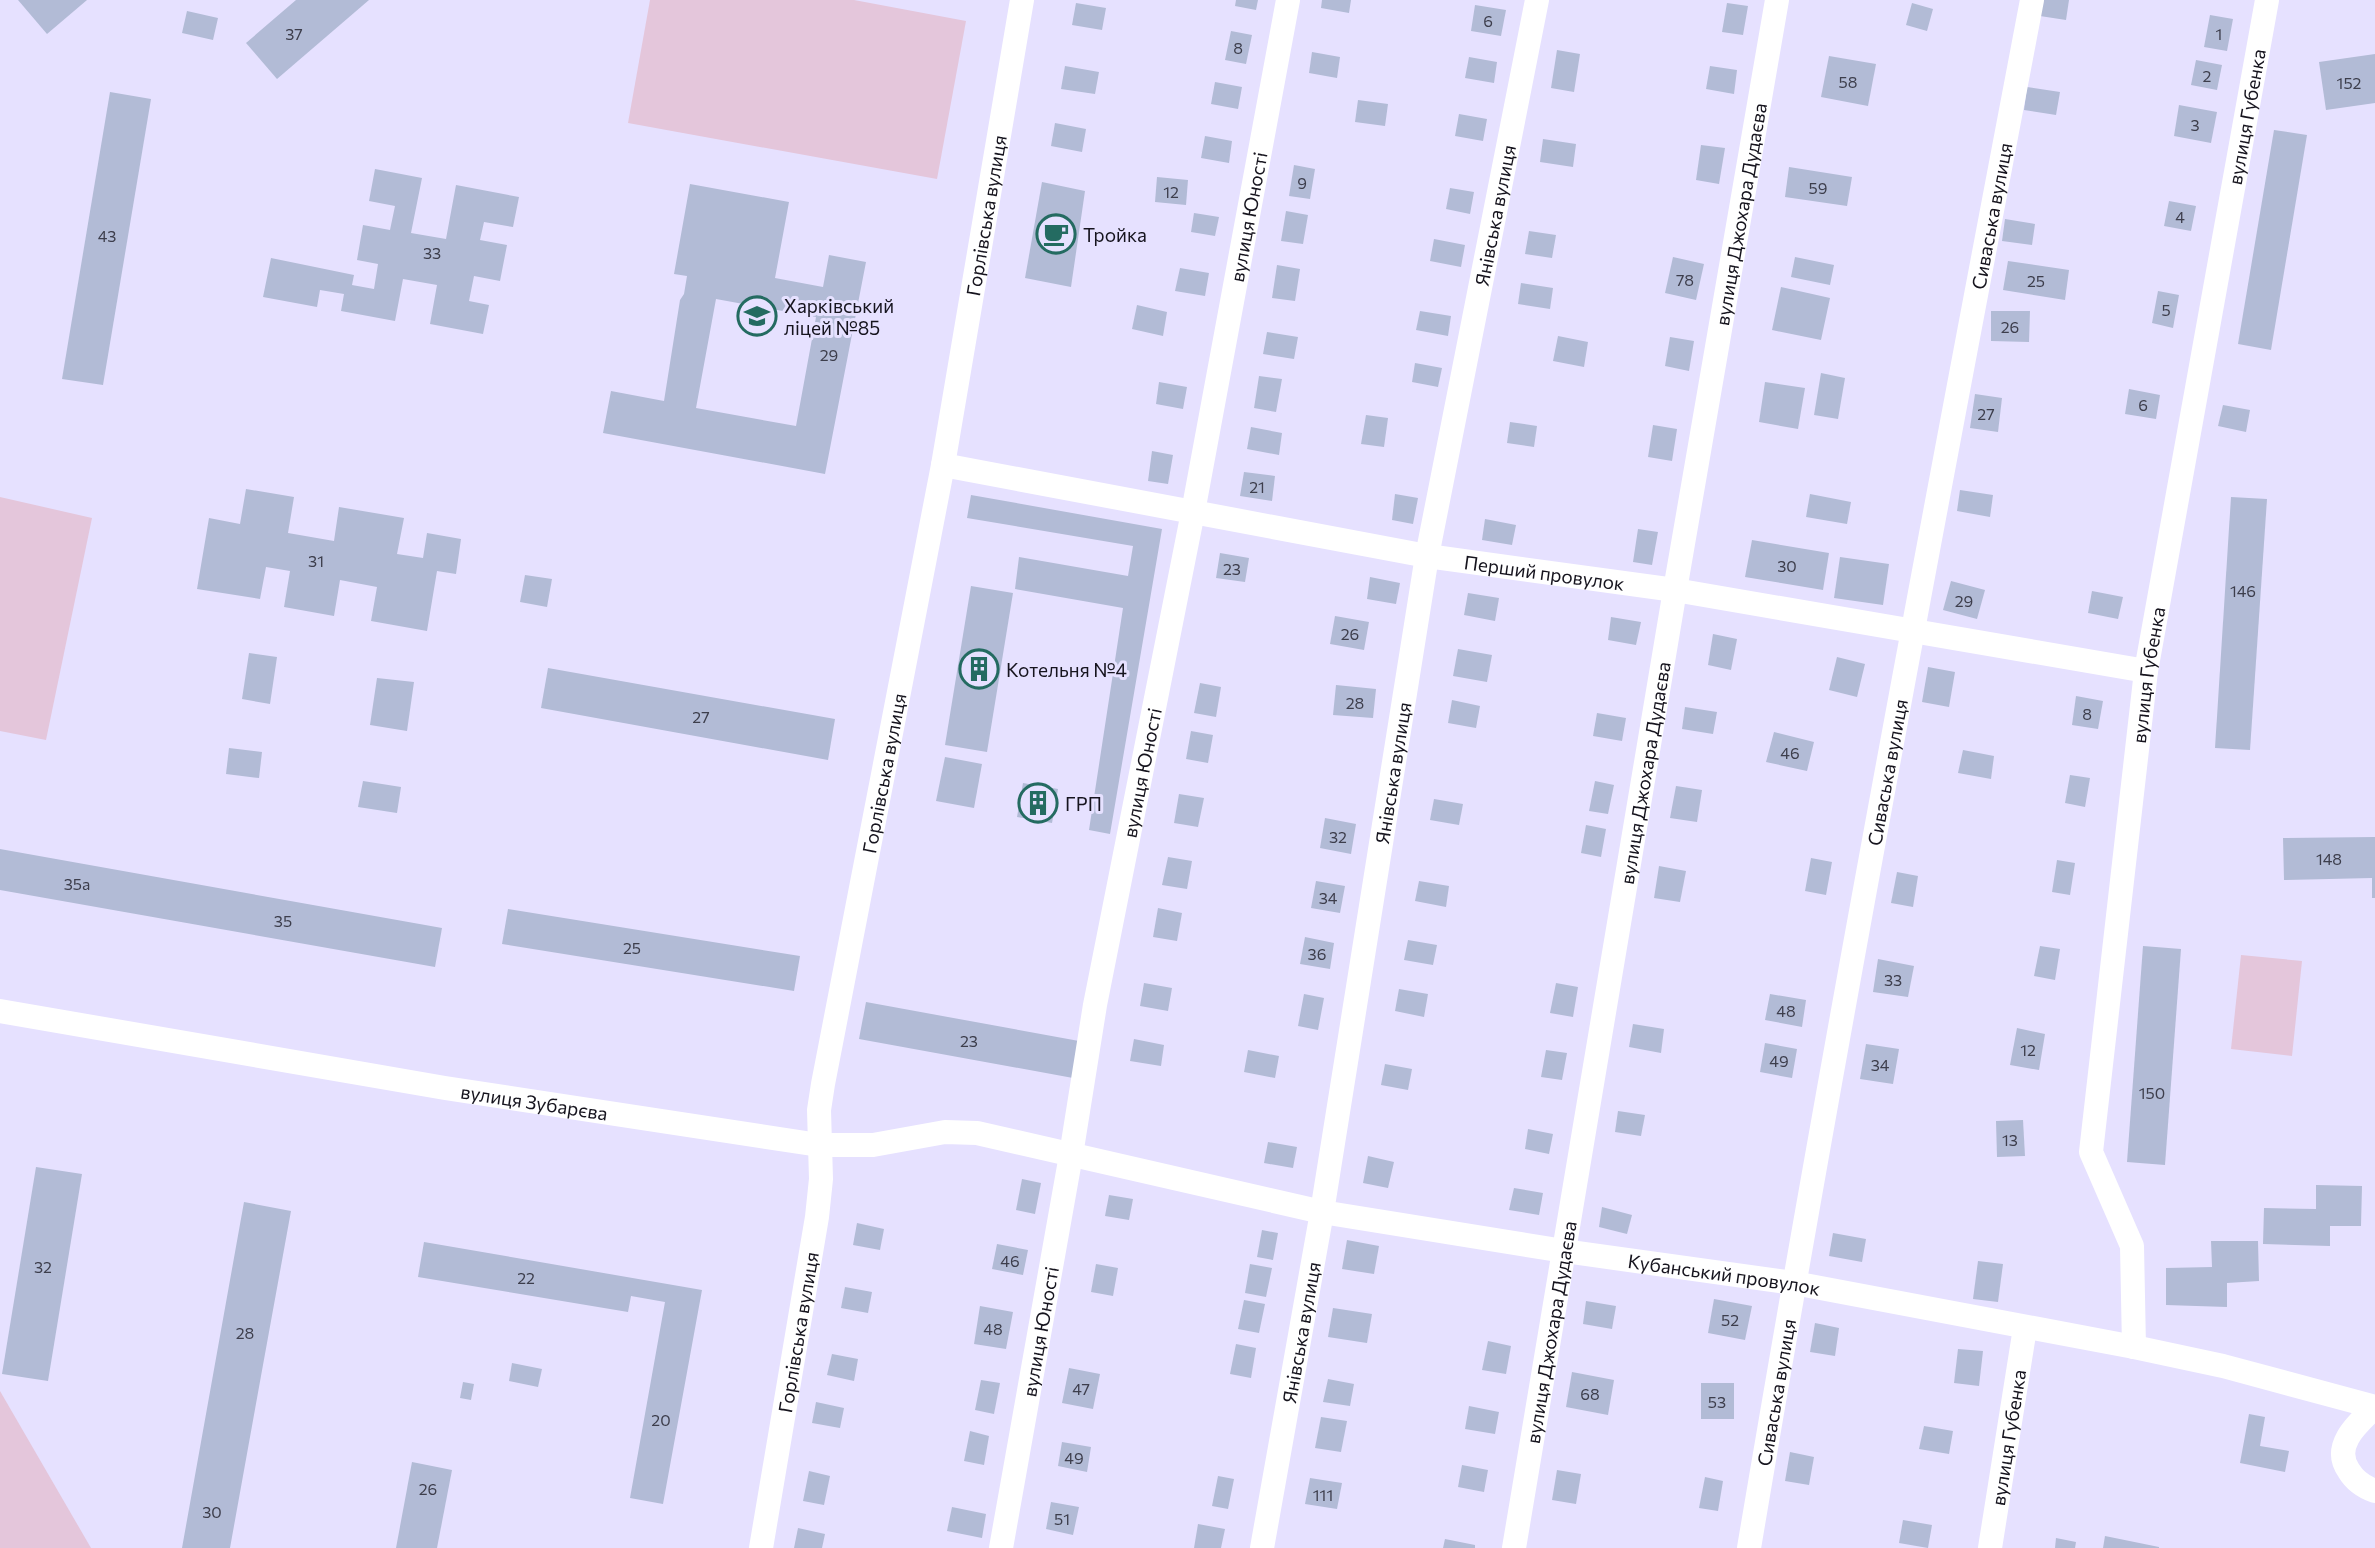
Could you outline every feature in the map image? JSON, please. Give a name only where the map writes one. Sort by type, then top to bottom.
[{"type":"street","name":"Горлівська вулиця","points":[[761,1548],[817,1217],[821,1179],[819,1145],[823,1084],[943,465],[1022,0]]},
{"type":"street","name":"вулиця Юності","points":[[1001,1548],[1098,991],[1193,512],[1288,0]]},
{"type":"street","name":"Янівська вулиця","points":[[1262,1548],[1322,1212],[1427,556],[1537,0]]},
{"type":"street","name":"вулиця Джохара Дудаєва","points":[[1514,1548],[1777,0]]},
{"type":"street","name":"Сиваська вулиця","points":[[1749,1548],[1912,631],[2032,0]]},
{"type":"street","name":"вулиця Губенка","points":[[2134,1347],[2132,1246],[2091,1152],[2147,671],[2267,0]]},
{"type":"street","name":"Перший провулок","points":[[943,465],[1427,556],[1675,590],[2147,671]]},
{"type":"street","name":"вулиця Зубарєва","points":[[0,1011],[445,1088],[819,1145],[873,1145],[961,1131],[1071,1155]]},
{"type":"street","name":"Кубанський провулок","points":[[1071,1155],[1322,1212],[1564,1251],[1794,1283],[2134,1347],[2223,1366],[2375,1407]]},
{"type":"street","name":"вулиця Губенка","points":[[1990,1548],[2025,1328]]},
{"type":"street","points":[[2375,1407],[2357,1424],[2347,1438],[2343,1450],[2343,1462],[2349,1473],[2357,1482],[2375,1491]]},
{"type":"shaded area","points":[[650,0],[854,0],[966,21],[937,179],[628,123]]},
{"type":"shaded area","points":[[0,497],[92,518],[46,740],[0,731]]},
{"type":"shaded area","points":[[2241,955],[2302,961],[2292,1056],[2231,1049]]},
{"type":"shaded area","points":[[0,1391],[91,1548],[0,1548]]},
{"type":"building","points":[[18,0],[87,0],[47,34]]},
{"type":"building","points":[[296,0],[369,0],[277,79],[246,43]]},
{"type":"building","points":[[1236,0],[1258,0],[1256,10],[1235,6]]},
{"type":"building","points":[[1322,0],[1351,0],[1349,13],[1321,8]]},
{"type":"building","points":[[2042,0],[2069,0],[2066,20],[2040,16]]},
{"type":"building","points":[[1076,3],[1106,8],[1102,30],[1072,25]]},
{"type":"building","points":[[1727,3],[1748,6],[1743,35],[1722,32]]},
{"type":"building","points":[[1912,3],[1933,9],[1927,31],[1906,25]]},
{"type":"building","points":[[1475,5],[1506,10],[1501,36],[1471,31]]},
{"type":"building","points":[[187,11],[218,18],[213,40],[182,33]]},
{"type":"building","points":[[2210,15],[2233,19],[2227,51],[2204,47]]},
{"type":"building","points":[[1231,31],[1252,35],[1246,64],[1225,60]]},
{"type":"building","points":[[1557,50],[1580,54],[1574,92],[1551,88]]},
{"type":"building","points":[[1312,52],[1340,57],[1337,78],[1309,73]]},
{"type":"building","points":[[2375,54],[2375,103],[2326,110],[2319,62]]},
{"type":"building","points":[[1829,56],[1876,64],[1868,106],[1821,97]]},
{"type":"building","points":[[1469,57],[1497,62],[1494,83],[1465,78]]},
{"type":"building","points":[[2196,60],[2222,65],[2217,90],[2191,85]]},
{"type":"building","points":[[1065,66],[1099,72],[1095,94],[1061,89]]},
{"type":"building","points":[[1710,66],[1737,70],[1734,94],[1706,89]]},
{"type":"building","points":[[1215,82],[1242,87],[1238,109],[1211,104]]},
{"type":"building","points":[[2027,87],[2060,92],[2056,115],[2024,110]]},
{"type":"building","points":[[110,92],[151,99],[103,385],[62,379]]},
{"type":"building","points":[[1358,100],[1388,104],[1385,126],[1355,122]]},
{"type":"building","points":[[2179,105],[2217,112],[2211,143],[2174,136]]},
{"type":"building","points":[[1459,114],[1487,119],[1483,141],[1455,136]]},
{"type":"building","points":[[1055,123],[1086,129],[1082,152],[1051,146]]},
{"type":"building","points":[[2274,130],[2307,135],[2271,350],[2238,344]]},
{"type":"building","points":[[1205,136],[1232,141],[1229,163],[1201,158]]},
{"type":"building","points":[[1543,139],[1576,144],[1573,167],[1540,162]]},
{"type":"building","points":[[1701,145],[1725,148],[1719,184],[1696,180]]},
{"type":"building","points":[[1294,165],[1315,169],[1310,199],[1289,196]]},
{"type":"building","points":[[1789,167],[1852,177],[1847,206],[1785,197]]},
{"type":"building","points":[[375,169],[422,178],[411,233],[446,239],[456,185],[519,197],[513,227],[484,222],[480,240],[507,245],[500,281],[474,276],[469,301],[489,305],[483,334],[430,324],[437,285],[403,279],[395,321],[341,311],[344,294],[320,290],[317,307],[263,297],[271,258],[354,275],[352,285],[374,289],[378,264],[357,260],[363,225],[390,230],[395,206],[369,201]]},
{"type":"building","points":[[1157,177],[1188,180],[1186,205],[1155,202]]},
{"type":"building","name":"Тройка","points":[[1042,182],[1085,191],[1071,287],[1025,278]]},
{"type":"building","points":[[690,184],[789,202],[775,278],[823,287],[829,255],[866,262],[825,474],[603,433],[611,391],[664,401],[680,300],[684,294],[687,276],[674,274]],"holes":[[[716,299],[816,317],[796,426],[696,408]]]},
{"type":"building","points":[[1450,188],[1474,192],[1470,214],[1446,209]]},
{"type":"building","points":[[2169,201],[2196,206],[2191,231],[2164,226]]},
{"type":"building","points":[[1286,211],[1308,215],[1303,244],[1281,241]]},
{"type":"building","points":[[1194,213],[1219,217],[1215,236],[1191,232]]},
{"type":"building","points":[[2005,219],[2035,224],[2032,245],[2002,241]]},
{"type":"building","points":[[1529,231],[1556,235],[1552,258],[1525,254]]},
{"type":"building","points":[[1434,239],[1465,245],[1461,267],[1430,261]]},
{"type":"building","points":[[1673,257],[1704,264],[1696,300],[1665,293]]},
{"type":"building","points":[[1795,257],[1834,265],[1830,285],[1791,277]]},
{"type":"building","points":[[2008,261],[2069,270],[2065,300],[2003,290]]},
{"type":"building","points":[[1277,265],[1300,269],[1295,301],[1272,298]]},
{"type":"building","points":[[1180,268],[1209,273],[1205,296],[1175,291]]},
{"type":"building","points":[[1521,283],[1553,288],[1550,309],[1518,304]]},
{"type":"building","points":[[1781,287],[1830,298],[1821,340],[1772,330]]},
{"type":"building","points":[[2158,291],[2179,295],[2173,328],[2152,323]]},
{"type":"building","points":[[1137,305],[1167,312],[1163,336],[1132,329]]},
{"type":"building","points":[[1420,311],[1451,316],[1448,336],[1416,330]]},
{"type":"building","points":[[1991,311],[2030,311],[2029,342],[1991,341]]},
{"type":"building","points":[[1267,332],[1298,337],[1294,359],[1263,354]]},
{"type":"building","points":[[1558,336],[1588,342],[1584,367],[1553,361]]},
{"type":"building","points":[[1670,337],[1694,341],[1689,371],[1665,366]]},
{"type":"building","points":[[1415,363],[1442,368],[1438,387],[1412,382]]},
{"type":"building","points":[[1821,373],[1845,378],[1838,419],[1814,415]]},
{"type":"building","points":[[1259,376],[1282,379],[1276,412],[1254,408]]},
{"type":"building","points":[[1159,382],[1187,387],[1183,409],[1156,404]]},
{"type":"building","points":[[1765,382],[1805,388],[1798,429],[1759,422]]},
{"type":"building","points":[[2129,389],[2160,395],[2156,419],[2125,414]]},
{"type":"building","points":[[1975,394],[2002,398],[1998,432],[1970,428]]},
{"type":"building","points":[[2223,405],[2250,410],[2246,432],[2218,426]]},
{"type":"building","points":[[1366,415],[1388,418],[1384,447],[1361,444]]},
{"type":"building","points":[[1510,422],[1537,426],[1534,447],[1507,443]]},
{"type":"building","points":[[1653,425],[1677,429],[1672,461],[1648,457]]},
{"type":"building","points":[[1251,427],[1282,433],[1279,455],[1247,449]]},
{"type":"building","points":[[1152,451],[1173,455],[1168,484],[1148,481]]},
{"type":"building","points":[[1244,472],[1275,476],[1272,501],[1240,496]]},
{"type":"building","points":[[246,489],[294,497],[288,533],[334,541],[339,507],[404,518],[397,554],[423,558],[427,533],[461,539],[456,574],[437,571],[427,631],[371,621],[377,587],[340,580],[334,616],[284,607],[290,571],[266,567],[260,599],[197,589],[209,518],[240,524]]},
{"type":"building","points":[[1960,490],[1993,495],[1990,517],[1957,511]]},
{"type":"building","points":[[1395,494],[1418,498],[1413,524],[1392,520]]},
{"type":"building","points":[[1810,494],[1851,502],[1847,524],[1806,517]]},
{"type":"building","points":[[971,495],[1162,529],[1110,834],[1089,830],[1123,608],[1015,589],[1019,557],[1128,576],[1133,546],[967,518]]},
{"type":"building","points":[[2231,497],[2267,499],[2250,750],[2215,748]]},
{"type":"building","points":[[1485,519],[1516,525],[1512,545],[1482,540]]},
{"type":"building","points":[[1638,529],[1658,532],[1652,565],[1633,562]]},
{"type":"building","points":[[1752,540],[1829,553],[1823,590],[1745,577]]},
{"type":"building","points":[[1220,553],[1249,558],[1245,582],[1216,578]]},
{"type":"building","points":[[1840,557],[1889,564],[1883,605],[1834,598]]},
{"type":"building","points":[[525,575],[552,579],[547,607],[520,602]]},
{"type":"building","points":[[1370,577],[1400,583],[1396,604],[1367,599]]},
{"type":"building","points":[[1951,581],[1985,590],[1977,619],[1943,610]]},
{"type":"building","name":"Котельня №4","points":[[971,586],[1013,593],[987,752],[945,745]]},
{"type":"building","points":[[2092,591],[2123,597],[2118,619],[2088,613]]},
{"type":"building","points":[[1468,593],[1499,598],[1495,621],[1464,615]]},
{"type":"building","points":[[1335,616],[1369,622],[1364,650],[1330,644]]},
{"type":"building","points":[[1611,617],[1641,622],[1636,645],[1608,640]]},
{"type":"building","points":[[1713,634],[1737,639],[1731,670],[1708,665]]},
{"type":"building","points":[[1458,649],[1492,655],[1487,682],[1453,676]]},
{"type":"building","points":[[249,653],[277,657],[270,704],[242,699]]},
{"type":"building","points":[[1837,657],[1865,664],[1857,697],[1829,690]]},
{"type":"building","points":[[1928,667],[1955,672],[1949,707],[1922,702]]},
{"type":"building","points":[[548,668],[835,719],[828,760],[541,708]]},
{"type":"building","points":[[377,678],[414,682],[407,731],[370,725]]},
{"type":"building","points":[[1200,683],[1221,687],[1216,717],[1194,713]]},
{"type":"building","points":[[1336,685],[1376,689],[1373,718],[1333,715]]},
{"type":"building","points":[[2076,696],[2103,701],[2098,729],[2072,725]]},
{"type":"building","points":[[1452,700],[1480,706],[1476,728],[1448,723]]},
{"type":"building","points":[[1685,707],[1717,712],[1713,734],[1682,729]]},
{"type":"building","points":[[1597,713],[1626,718],[1622,741],[1593,736]]},
{"type":"building","points":[[1191,731],[1213,735],[1208,763],[1186,759]]},
{"type":"building","points":[[1774,732],[1814,742],[1807,771],[1766,762]]},
{"type":"building","points":[[229,748],[262,752],[259,778],[226,774]]},
{"type":"building","points":[[1963,750],[1994,756],[1991,779],[1958,773]]},
{"type":"building","points":[[945,757],[982,764],[974,808],[936,801]]},
{"type":"building","points":[[2070,775],[2090,778],[2085,807],[2065,803]]},
{"type":"building","points":[[363,781],[401,787],[397,813],[358,807]]},
{"type":"building","points":[[1595,781],[1614,785],[1608,814],[1589,811]]},
{"type":"building","name":"ГРП","points":[[1023,783],[1058,789],[1052,823],[1017,817]]},
{"type":"building","points":[[1676,786],[1702,790],[1697,822],[1670,818]]},
{"type":"building","points":[[1179,794],[1204,798],[1198,827],[1174,823]]},
{"type":"building","points":[[1434,799],[1463,804],[1459,825],[1430,820]]},
{"type":"building","points":[[1325,818],[1356,824],[1351,854],[1320,848]]},
{"type":"building","points":[[1586,825],[1606,829],[1601,857],[1581,853]]},
{"type":"building","points":[[2375,837],[2375,898],[2372,898],[2372,878],[2284,880],[2283,838]]},
{"type":"building","points":[[0,849],[442,928],[435,967],[0,890]]},
{"type":"building","points":[[1168,857],[1192,861],[1187,889],[1162,885]]},
{"type":"building","points":[[1811,858],[1832,862],[1826,895],[1805,891]]},
{"type":"building","points":[[2057,860],[2075,863],[2070,895],[2052,892]]},
{"type":"building","points":[[1659,866],[1686,871],[1680,902],[1654,898]]},
{"type":"building","points":[[1897,872],[1918,876],[1913,907],[1891,903]]},
{"type":"building","points":[[1316,881],[1345,886],[1340,913],[1311,908]]},
{"type":"building","points":[[1419,881],[1449,886],[1446,907],[1415,901]]},
{"type":"building","points":[[1158,908],[1182,913],[1177,941],[1153,937]]},
{"type":"building","points":[[508,909],[800,956],[794,991],[502,944]]},
{"type":"building","points":[[1305,937],[1334,943],[1330,969],[1300,964]]},
{"type":"building","points":[[1408,940],[1437,945],[1433,965],[1404,960]]},
{"type":"building","points":[[2040,946],[2060,949],[2055,980],[2034,976]]},
{"type":"building","points":[[2143,946],[2181,949],[2165,1165],[2127,1162]]},
{"type":"building","points":[[1878,959],[1914,966],[1908,997],[1873,992]]},
{"type":"building","points":[[1144,983],[1172,988],[1168,1011],[1140,1006]]},
{"type":"building","points":[[1556,983],[1578,987],[1573,1017],[1550,1013]]},
{"type":"building","points":[[1399,989],[1428,994],[1424,1017],[1395,1011]]},
{"type":"building","points":[[1304,994],[1324,998],[1318,1030],[1298,1026]]},
{"type":"building","points":[[1770,994],[1806,1000],[1802,1027],[1765,1020]]},
{"type":"building","points":[[866,1002],[1079,1041],[1073,1078],[859,1039]]},
{"type":"building","points":[[1633,1024],[1664,1029],[1661,1053],[1629,1047]]},
{"type":"building","points":[[2017,1028],[2045,1034],[2039,1070],[2010,1065]]},
{"type":"building","points":[[1134,1039],[1164,1045],[1161,1066],[1130,1061]]},
{"type":"building","points":[[1765,1043],[1797,1049],[1792,1078],[1760,1072]]},
{"type":"building","points":[[1866,1044],[1899,1049],[1893,1084],[1860,1079]]},
{"type":"building","points":[[1248,1050],[1279,1056],[1275,1078],[1244,1072]]},
{"type":"building","points":[[1546,1050],[1567,1053],[1562,1080],[1541,1077]]},
{"type":"building","points":[[1385,1064],[1412,1069],[1408,1090],[1381,1085]]},
{"type":"building","points":[[1618,1111],[1645,1115],[1641,1136],[1615,1132]]},
{"type":"building","points":[[2023,1120],[2025,1156],[1997,1157],[1996,1121]]},
{"type":"building","points":[[1528,1129],[1553,1134],[1549,1154],[1525,1149]]},
{"type":"building","points":[[1268,1142],[1297,1147],[1293,1168],[1264,1163]]},
{"type":"building","points":[[1368,1156],[1394,1162],[1388,1188],[1363,1183]]},
{"type":"building","points":[[36,1167],[82,1174],[48,1381],[2,1374]]},
{"type":"building","points":[[1022,1179],[1041,1183],[1035,1214],[1016,1210]]},
{"type":"building","points":[[2316,1185],[2362,1186],[2361,1226],[2330,1226],[2330,1246],[2263,1244],[2264,1208],[2316,1209]]},
{"type":"building","points":[[1514,1188],[1543,1193],[1539,1215],[1509,1210]]},
{"type":"building","points":[[1109,1195],[1133,1199],[1129,1220],[1105,1216]]},
{"type":"building","points":[[244,1202],[291,1211],[230,1548],[182,1548]]},
{"type":"building","points":[[1602,1207],[1632,1215],[1627,1234],[1599,1227]]},
{"type":"building","points":[[857,1223],[884,1229],[880,1250],[853,1245]]},
{"type":"building","points":[[1262,1230],[1278,1233],[1273,1260],[1257,1257]]},
{"type":"building","points":[[1833,1233],[1866,1239],[1862,1262],[1829,1256]]},
{"type":"building","points":[[1347,1240],[1379,1246],[1374,1274],[1342,1269]]},
{"type":"building","points":[[2211,1241],[2258,1241],[2259,1281],[2227,1283],[2227,1307],[2166,1305],[2166,1268],[2212,1267]]},
{"type":"building","points":[[424,1242],[702,1290],[663,1504],[630,1498],[665,1302],[631,1296],[628,1312],[418,1277]]},
{"type":"building","points":[[997,1244],[1028,1250],[1023,1275],[992,1269]]},
{"type":"building","points":[[1978,1261],[2003,1264],[1998,1302],[1973,1299]]},
{"type":"building","points":[[1096,1264],[1118,1268],[1113,1296],[1091,1292]]},
{"type":"building","points":[[1250,1264],[1272,1268],[1266,1297],[1245,1293]]},
{"type":"building","points":[[845,1287],[872,1292],[868,1313],[841,1308]]},
{"type":"building","points":[[1714,1299],[1752,1306],[1745,1340],[1708,1333]]},
{"type":"building","points":[[1244,1300],[1265,1304],[1259,1333],[1238,1329]]},
{"type":"building","points":[[1586,1301],[1616,1306],[1612,1329],[1583,1324]]},
{"type":"building","points":[[980,1306],[1013,1312],[1006,1349],[974,1344]]},
{"type":"building","points":[[1333,1308],[1372,1314],[1367,1343],[1328,1337]]},
{"type":"building","points":[[1815,1323],[1839,1328],[1835,1356],[1810,1352]]},
{"type":"building","points":[[1488,1341],[1511,1346],[1506,1374],[1482,1370]]},
{"type":"building","points":[[1236,1344],[1256,1348],[1251,1378],[1230,1374]]},
{"type":"building","points":[[1958,1349],[1983,1351],[1979,1386],[1954,1383]]},
{"type":"building","points":[[832,1354],[858,1359],[854,1381],[827,1375]]},
{"type":"building","points":[[512,1363],[542,1369],[538,1387],[509,1381]]},
{"type":"building","points":[[1069,1368],[1100,1374],[1093,1409],[1062,1403]]},
{"type":"building","points":[[1572,1372],[1614,1380],[1608,1415],[1566,1407]]},
{"type":"building","points":[[1328,1379],[1354,1384],[1350,1406],[1323,1402]]},
{"type":"building","points":[[981,1380],[1000,1383],[994,1414],[975,1410]]},
{"type":"building","points":[[463,1382],[474,1384],[471,1400],[460,1398]]},
{"type":"building","points":[[1701,1383],[1734,1383],[1734,1419],[1701,1419]]},
{"type":"building","points":[[816,1402],[844,1408],[840,1428],[812,1423]]},
{"type":"building","points":[[1469,1406],[1499,1412],[1495,1434],[1465,1429]]},
{"type":"building","points":[[2249,1414],[2265,1417],[2260,1446],[2289,1451],[2285,1472],[2240,1463]]},
{"type":"building","points":[[1321,1417],[1347,1421],[1341,1452],[1315,1448]]},
{"type":"building","points":[[1924,1426],[1953,1431],[1949,1454],[1919,1449]]},
{"type":"building","points":[[970,1431],[989,1436],[984,1465],[964,1461]]},
{"type":"building","points":[[1062,1442],[1091,1447],[1087,1472],[1058,1466]]},
{"type":"building","points":[[1790,1452],[1814,1457],[1809,1485],[1785,1481]]},
{"type":"building","points":[[412,1462],[452,1470],[437,1548],[396,1548]]},
{"type":"building","points":[[1462,1465],[1488,1470],[1484,1492],[1458,1487]]},
{"type":"building","points":[[1557,1470],[1581,1474],[1576,1504],[1552,1500]]},
{"type":"building","points":[[809,1471],[830,1476],[824,1505],[803,1501]]},
{"type":"building","points":[[1218,1476],[1234,1479],[1228,1509],[1212,1506]]},
{"type":"building","points":[[1705,1477],[1723,1481],[1718,1511],[1699,1508]]},
{"type":"building","points":[[1310,1478],[1342,1483],[1337,1509],[1305,1504]]},
{"type":"building","points":[[1051,1502],[1079,1507],[1073,1535],[1046,1529]]},
{"type":"building","points":[[952,1507],[986,1514],[982,1538],[947,1531]]},
{"type":"building","points":[[1903,1520],[1932,1525],[1928,1548],[1899,1543]]},
{"type":"building","points":[[1198,1524],[1225,1529],[1221,1548],[1194,1548]]},
{"type":"building","points":[[798,1528],[825,1534],[822,1548],[794,1548]]},
{"type":"building","points":[[2105,1536],[2159,1547],[2159,1548],[2103,1548]]},
{"type":"building","points":[[2056,1538],[2076,1542],[2075,1548],[2055,1548]]},
{"type":"building","points":[[1445,1539],[1475,1545],[1475,1548],[1443,1548]]},
{"type":"place","name":"Тройка","points":[[1056,234]]},
{"type":"place","name":"Харківський ліцей №85","points":[[757,316]]},
{"type":"place","name":"Котельня №4","points":[[979,669]]},
{"type":"place","name":"ГРП","points":[[1038,803]]}]
